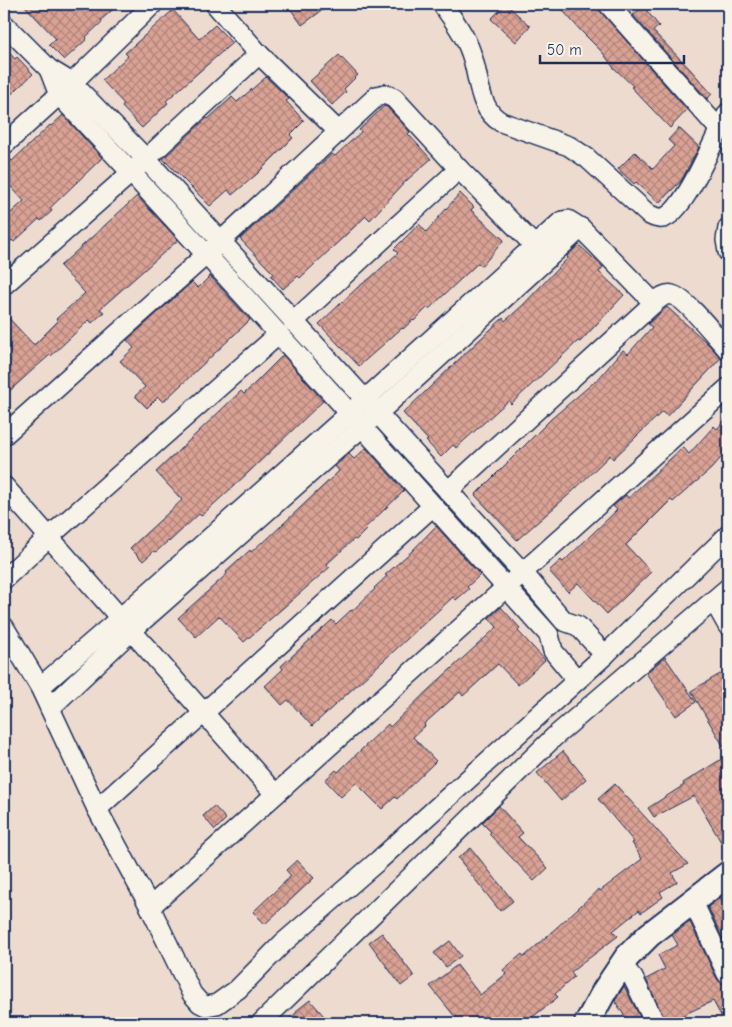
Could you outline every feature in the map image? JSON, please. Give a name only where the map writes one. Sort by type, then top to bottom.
[{"type":"street","points":[[4,145],[66,89],[153,4]]},
{"type":"street","points":[[215,4],[259,54],[338,131]]},
{"type":"street","points":[[442,4],[458,26],[471,53],[485,105],[492,117],[568,146],[587,158],[648,214],[656,218],[664,218],[684,197],[701,170],[723,121],[608,4]]},
{"type":"street","points":[[4,24],[49,69],[132,172],[293,322],[523,573],[564,621],[578,626],[605,655]]},
{"type":"street","points":[[4,285],[132,172],[259,54]]},
{"type":"street","points":[[66,89],[146,159],[280,334],[548,635],[553,651],[577,680]]},
{"type":"street","points":[[4,435],[214,248],[377,96],[385,94],[394,98],[459,169],[534,246]]},
{"type":"street","points":[[293,322],[459,169]]},
{"type":"street","points":[[40,687],[125,625],[356,421],[534,246],[562,221],[568,220],[581,228],[654,303]]},
{"type":"street","points":[[371,406],[581,228]]},
{"type":"street","points":[[728,228],[726,240],[728,252]]},
{"type":"street","points":[[448,491],[665,295],[671,294],[684,302],[728,350]]},
{"type":"street","points":[[4,580],[49,537],[280,334]]},
{"type":"street","points":[[150,907],[728,388]]},
{"type":"street","points":[[4,486],[275,794]]},
{"type":"street","points":[[97,809],[433,506]]},
{"type":"street","points":[[4,627],[40,687],[97,809],[150,907],[192,994],[200,1003],[206,1006],[218,1004],[238,989],[278,948],[379,860],[605,655],[728,535]]},
{"type":"street","points":[[261,1023],[554,737],[728,588]]},
{"type":"street","points":[[714,601],[728,626]]},
{"type":"street","points":[[548,635],[564,621]]},
{"type":"street","points":[[50,708],[125,625]]},
{"type":"street","points":[[587,1023],[605,990],[627,957],[648,935],[728,874]]},
{"type":"street","points":[[693,902],[727,974]]},
{"type":"street","points":[[622,965],[633,978],[655,1023]]},
{"type":"building","points":[[23,4],[119,4],[101,20],[103,21],[86,37],[87,39],[64,60],[49,45],[56,39]]},
{"type":"building","points":[[287,4],[331,4],[302,25]]},
{"type":"building","points":[[506,4],[530,26],[516,42],[491,19]]},
{"type":"building","points":[[557,4],[597,4],[600,11],[687,110],[670,128],[631,87],[633,86],[613,67],[603,53]]},
{"type":"building","points":[[643,6],[659,26],[653,31],[712,94],[707,99],[633,15]]},
{"type":"building","points":[[173,10],[199,39],[215,25],[232,43],[166,101],[168,103],[142,128],[122,107],[124,104],[102,80],[128,56],[125,53]]},
{"type":"building","points":[[4,47],[15,59],[17,57],[33,74],[4,101]]},
{"type":"building","points":[[339,55],[358,75],[344,89],[346,92],[332,105],[310,81]]},
{"type":"building","points":[[266,77],[289,99],[286,101],[304,121],[290,135],[293,138],[257,174],[232,195],[228,190],[210,206],[163,159],[232,97],[237,102]]},
{"type":"building","points":[[384,106],[410,132],[408,134],[431,159],[406,181],[370,220],[366,216],[300,278],[298,276],[283,289],[271,276],[274,274],[240,239],[332,154],[335,156],[361,132],[359,130]]},
{"type":"building","points":[[63,115],[102,158],[50,208],[52,211],[41,221],[39,219],[14,242],[12,240],[4,249],[4,219],[24,201],[4,179],[4,156],[7,156],[12,161]]},
{"type":"building","points":[[679,128],[699,147],[681,181],[659,203],[618,169],[635,152],[653,169],[674,146],[668,140]]},
{"type":"building","points":[[460,193],[474,207],[471,210],[504,240],[482,266],[478,263],[429,309],[428,307],[414,321],[402,328],[359,366],[319,324],[398,253],[394,249],[419,224],[426,232]]},
{"type":"building","points":[[137,196],[178,240],[100,309],[104,312],[92,323],[89,320],[51,356],[4,396],[4,313],[35,344],[58,321],[56,319],[85,293],[60,266]]},
{"type":"building","points":[[579,245],[603,267],[599,272],[624,295],[580,342],[578,341],[511,404],[508,401],[456,448],[453,445],[441,457],[403,413],[503,318],[505,321],[523,305]]},
{"type":"building","points":[[210,276],[250,320],[163,402],[158,397],[147,408],[135,396],[145,387],[120,361],[134,348],[127,340],[192,282],[198,288]]},
{"type":"building","points":[[667,307],[721,358],[667,416],[662,412],[613,459],[610,455],[572,492],[517,540],[475,495],[551,419],[600,377],[623,350],[628,354],[652,327],[648,324]]},
{"type":"building","points":[[283,355],[323,401],[201,516],[199,514],[169,542],[156,552],[154,551],[143,561],[130,548],[182,500],[156,472],[241,391],[244,394]]},
{"type":"building","points":[[728,416],[728,450],[711,469],[673,502],[671,500],[626,545],[651,572],[607,614],[578,583],[568,592],[549,571],[561,560],[563,562],[617,510],[613,506],[626,495],[628,498],[683,447],[689,454],[714,426],[717,429]]},
{"type":"building","points":[[366,448],[404,491],[365,528],[366,530],[356,540],[354,539],[327,564],[330,567],[244,642],[219,616],[196,637],[178,618],[227,574],[226,572],[250,550],[251,552],[263,543],[339,471],[335,466],[349,454],[354,459]]},
{"type":"building","points":[[436,526],[480,575],[467,587],[469,589],[456,600],[453,597],[312,726],[288,700],[282,705],[265,686],[283,669],[281,666],[332,620],[336,624],[352,611],[387,576],[385,575]]},
{"type":"building","points":[[501,607],[520,628],[518,631],[545,660],[518,685],[498,664],[463,696],[460,692],[424,724],[425,726],[413,737],[436,761],[397,799],[395,797],[382,809],[356,783],[341,797],[325,780],[336,770],[338,772],[388,724],[390,727],[497,627],[489,618]]},
{"type":"building","points":[[665,657],[696,702],[676,716],[646,673]]},
{"type":"building","points":[[720,674],[723,678],[728,674],[728,754],[691,691]]},
{"type":"building","points":[[563,751],[586,779],[561,801],[537,773]]},
{"type":"building","points":[[728,755],[728,854],[694,796],[654,817],[648,808],[684,785],[683,783]]},
{"type":"building","points":[[615,784],[688,864],[672,873],[677,882],[660,892],[663,897],[641,913],[639,910],[613,931],[618,936],[571,972],[574,977],[555,994],[558,997],[525,1023],[460,1023],[430,986],[457,965],[480,995],[506,974],[503,970],[522,954],[524,957],[599,889],[600,891],[642,859],[632,843],[634,842],[598,799]]},
{"type":"building","points":[[214,806],[226,819],[215,830],[203,816]]},
{"type":"building","points":[[499,806],[523,833],[518,837],[548,868],[534,881],[489,834],[491,832],[482,823]]},
{"type":"building","points":[[471,848],[513,901],[500,911],[458,858]]},
{"type":"building","points":[[297,860],[314,878],[265,924],[253,912],[291,876],[286,870]]},
{"type":"building","points":[[721,897],[728,914],[728,950],[708,907]]},
{"type":"building","points":[[690,922],[717,979],[721,983],[728,985],[728,1023],[725,1023],[713,1001],[679,1017],[682,1023],[666,1023],[646,979],[665,969],[658,955],[678,945],[672,935]]},
{"type":"building","points":[[382,933],[414,976],[401,986],[369,942]]},
{"type":"building","points":[[450,941],[461,956],[446,967],[434,953]]},
{"type":"building","points":[[624,986],[643,1023],[629,1023],[615,1001]]},
{"type":"building","points":[[310,1000],[330,1023],[285,1023],[296,1011]]}]
